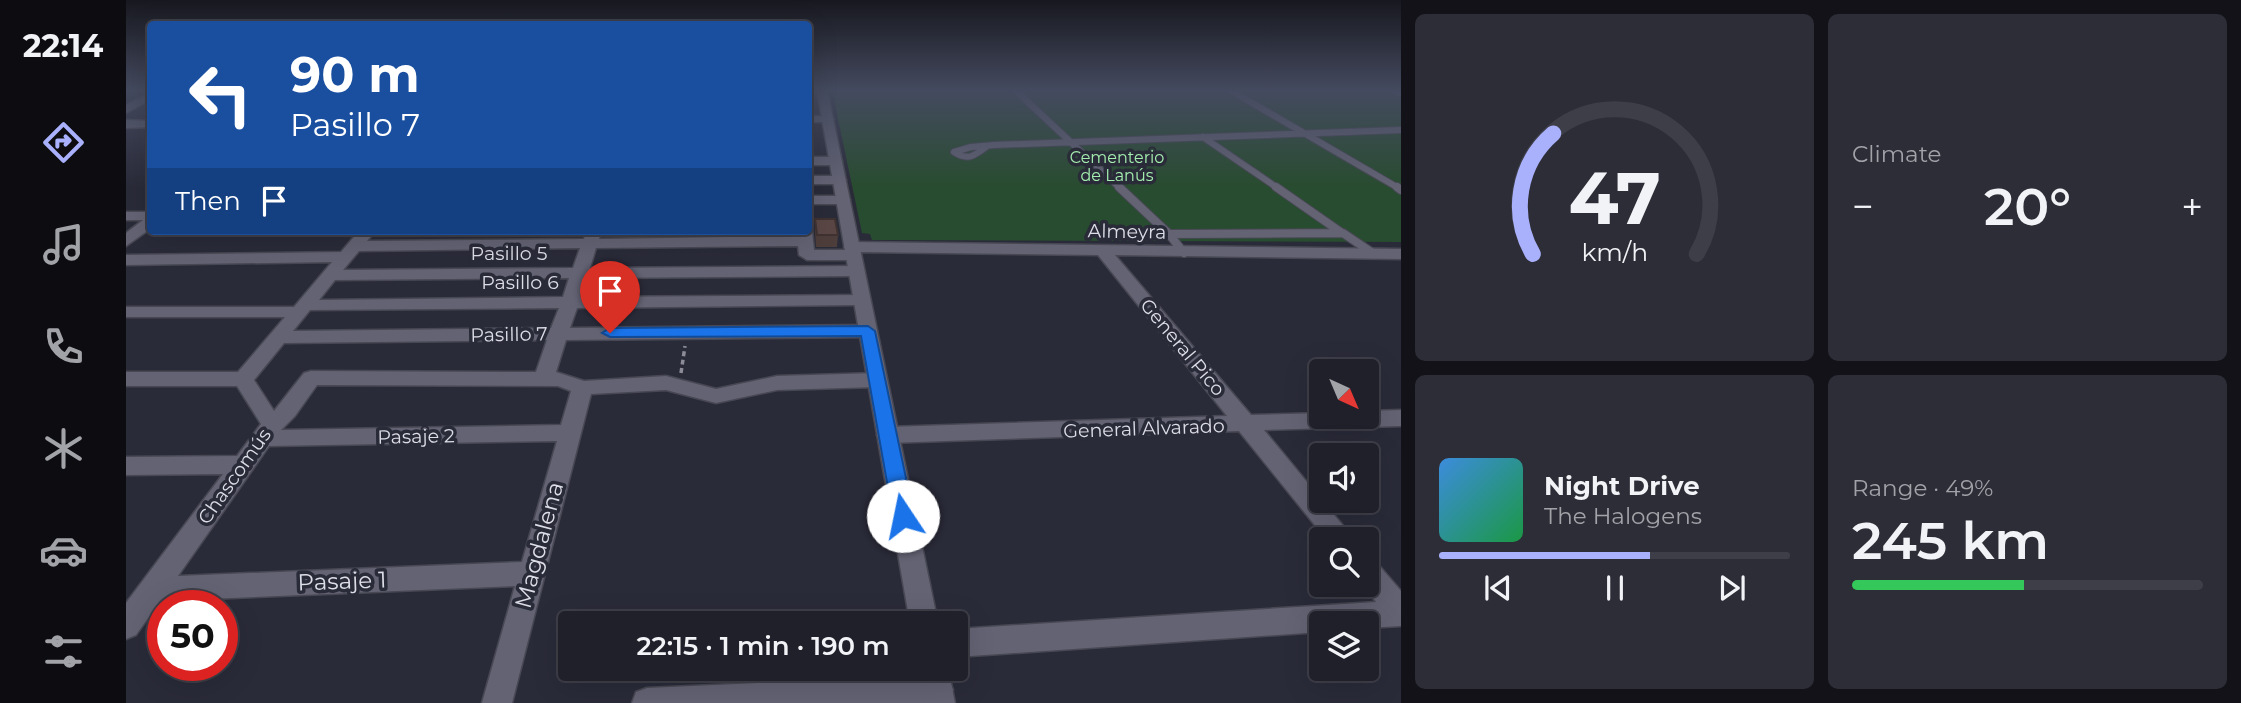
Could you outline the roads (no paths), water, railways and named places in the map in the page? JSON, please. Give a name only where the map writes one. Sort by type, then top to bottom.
[{"type":"street","points":[[829,123],[843,200],[828,223],[854,258],[922,611]]},
{"type":"street","points":[[126,124],[147,124]]},
{"type":"street","points":[[812,161],[836,161]]},
{"type":"street","points":[[812,180],[839,180]]},
{"type":"street","points":[[812,200],[843,200]]},
{"type":"street","points":[[126,216],[147,216]]},
{"type":"street","points":[[126,241],[147,224]]},
{"type":"street","points":[[126,379],[243,379],[365,235]]},
{"type":"street","points":[[126,260],[350,252],[592,238],[805,236],[807,256],[854,258]]},
{"type":"street","points":[[544,380],[592,238]]},
{"type":"street","name":"Almeyra","points":[[854,258],[1104,252],[1401,254]]},
{"type":"street","name":"General Pico","points":[[1104,252],[1331,527]]},
{"type":"street","name":"Pasillo 5","points":[[331,275],[579,273],[854,258]]},
{"type":"street","name":"Pasillo 6","points":[[301,308],[861,300]]},
{"type":"street","points":[[126,312],[301,308]]},
{"type":"street","name":"Pasillo 7","points":[[277,337],[868,331]]},
{"type":"street","points":[[267,431],[288,411],[311,378],[561,379],[582,388],[666,383],[716,396],[777,383],[877,380]]},
{"type":"street","name":"Chascomús","points":[[126,625],[267,431],[243,379]]},
{"type":"street","name":"Magdalena","points":[[497,703],[582,388]]},
{"type":"street","name":"General Alvarado","points":[[888,435],[1401,418]]},
{"type":"street","name":"Pasaje 2","points":[[267,431],[569,433]]},
{"type":"street","points":[[126,467],[243,465]]},
{"type":"street","name":"Pasaje 1","points":[[153,589],[532,573]]},
{"type":"street","points":[[1379,585],[1401,613]]},
{"type":"street","points":[[968,642],[1401,613]]},
{"type":"street","points":[[647,703],[937,687]]},
{"type":"lane","points":[[1051,123],[1169,234],[1184,253]]},
{"type":"lane","points":[[1286,123],[1401,190]]},
{"type":"lane","points":[[986,147],[1401,130]]},
{"type":"lane","points":[[1203,137],[1374,254]]},
{"type":"lane","points":[[1169,234],[1343,233]]},
{"type":"park label","name":"Cementerio de Lanús","points":[[1117,166]]}]
